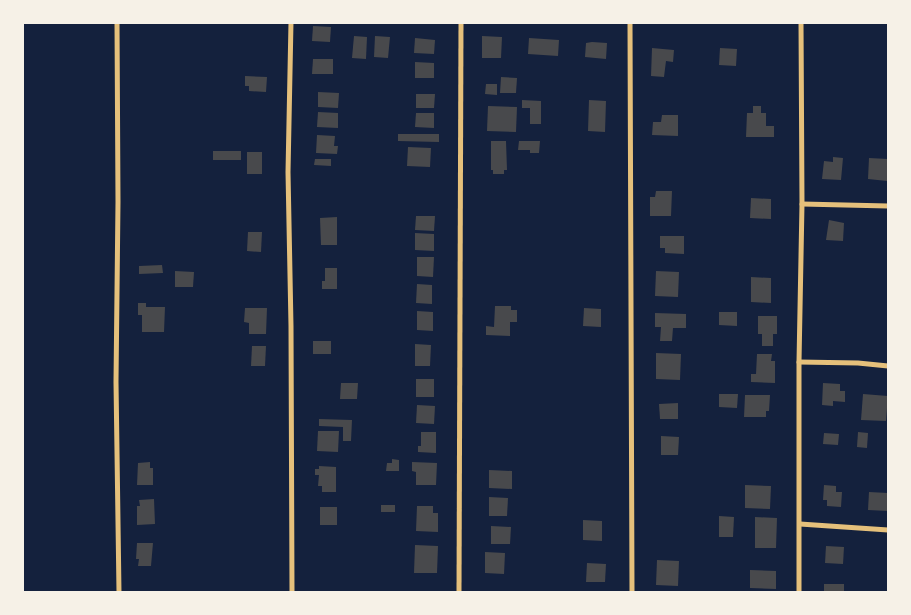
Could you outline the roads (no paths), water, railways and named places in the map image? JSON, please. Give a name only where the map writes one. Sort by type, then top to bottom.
[{"type":"street","points":[[117,22],[116,382],[119,592]]},
{"type":"street","points":[[291,22],[288,172],[292,592]]},
{"type":"street","points":[[459,592],[461,22]]},
{"type":"street","points":[[630,22],[632,592]]},
{"type":"street","points":[[799,592],[801,22]]},
{"type":"street","points":[[802,204],[888,206]]},
{"type":"street","points":[[799,362],[888,366]]},
{"type":"street","points":[[800,524],[888,530]]}]
